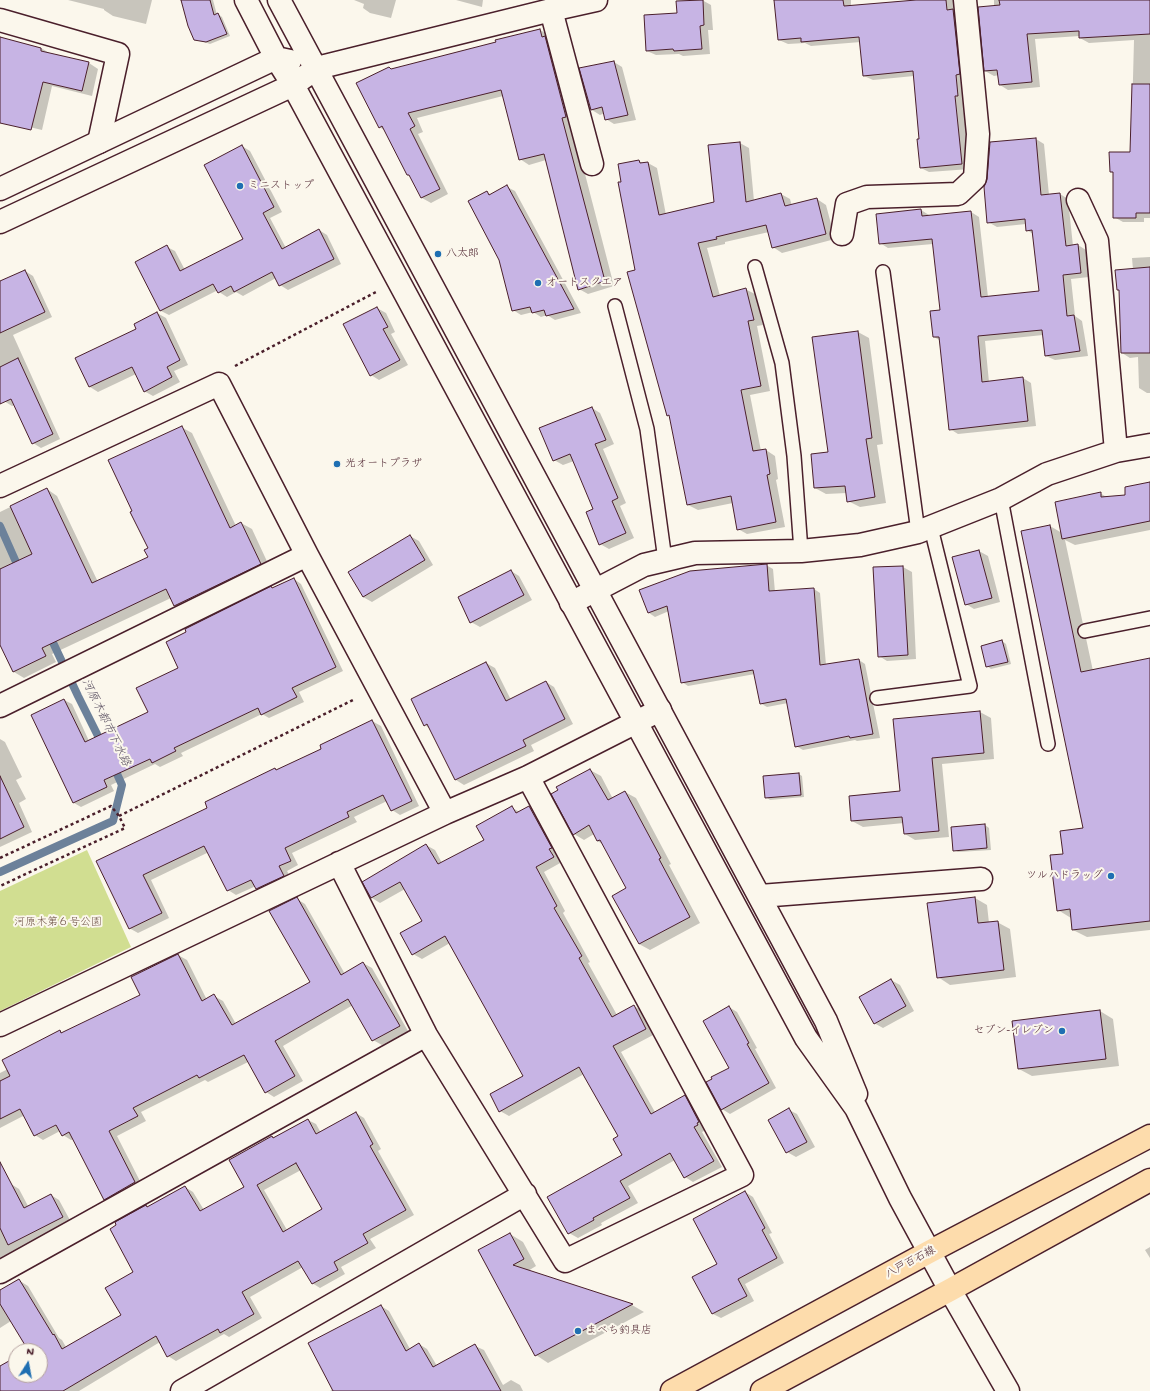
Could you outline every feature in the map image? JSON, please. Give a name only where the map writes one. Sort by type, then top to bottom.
[{"type":"main road","name":"八戸百石線","points":[[672,1391],[929,1252],[1150,1136]]},
{"type":"main road","points":[[762,1391],[1150,1180]]},
{"type":"street","points":[[246,0],[806,1038],[856,1108],[900,1198],[929,1252],[1008,1391]]},
{"type":"street","points":[[279,0],[317,68],[826,1021],[900,1198]]},
{"type":"street","points":[[0,222],[293,85],[317,68],[596,0]]},
{"type":"street","points":[[842,234],[846,204],[867,197],[958,194],[975,178],[978,134],[965,0]]},
{"type":"street","points":[[551,10],[592,164]]},
{"type":"street","points":[[0,20],[118,54],[99,142]]},
{"type":"street","points":[[0,188],[276,58],[317,68]]},
{"type":"street","points":[[1078,200],[1097,241],[1116,451]]},
{"type":"street","points":[[0,486],[219,384],[307,555],[445,813]]},
{"type":"street","points":[[571,603],[644,565],[695,553],[801,551],[860,545],[924,530],[1001,499],[1047,474],[1116,451],[1150,445]]},
{"type":"street","points":[[0,706],[307,555]]},
{"type":"street","points":[[0,1025],[445,813],[528,777],[660,710]]},
{"type":"street","points":[[339,863],[426,1035],[565,1261],[742,1175],[528,777]]},
{"type":"street","points":[[760,896],[981,879]]},
{"type":"street","points":[[0,1272],[426,1035]]},
{"type":"street","points":[[182,1391],[525,1194]]},
{"type":"lane","points":[[755,267],[782,363],[794,456],[801,551]]},
{"type":"lane","points":[[877,698],[970,686],[924,530],[883,272]]},
{"type":"lane","points":[[615,306],[647,429],[664,560]]},
{"type":"lane","points":[[1001,499],[1048,744]]},
{"type":"lane","points":[[1085,631],[1150,618]]},
{"type":"path","points":[[219,384],[225,372],[382,288]]},
{"type":"path","points":[[119,816],[378,688]]},
{"type":"path","points":[[0,858],[111,806],[119,816],[125,828],[0,886]]},
{"type":"green space","name":"河原木第６号公園","points":[[87,850],[131,947],[0,1011],[0,891]]},
{"type":"building","points":[[181,0],[210,0],[214,15],[218,13],[227,34],[206,42],[194,40],[188,26]]},
{"type":"building","points":[[703,0],[704,25],[700,26],[702,49],[646,51],[644,15],[677,13],[676,1]]},
{"type":"building","points":[[774,0],[843,0],[844,6],[916,0],[946,0],[947,10],[953,9],[960,74],[956,75],[958,96],[955,96],[962,164],[920,168],[913,71],[863,76],[859,37],[801,42],[801,38],[778,40]]},
{"type":"building","points":[[999,0],[1150,0],[1150,34],[1079,38],[1079,31],[1027,34],[1032,82],[999,85],[997,70],[984,71],[978,7],[1000,5]]},
{"type":"building","points":[[540,29],[542,37],[545,36],[566,117],[562,118],[605,281],[578,290],[544,154],[519,160],[501,90],[408,113],[415,126],[410,129],[440,189],[421,198],[409,175],[407,175],[382,126],[379,128],[356,83],[389,67],[391,69]]},
{"type":"building","points":[[0,37],[41,48],[41,51],[89,62],[82,91],[43,82],[31,130],[0,123]]},
{"type":"building","points":[[614,61],[628,115],[605,120],[602,107],[591,110],[579,68]]},
{"type":"building","points":[[1132,84],[1150,84],[1150,213],[1136,213],[1136,218],[1113,218],[1113,172],[1110,172],[1109,152],[1130,152]]},
{"type":"building","points":[[1036,138],[1041,195],[1060,193],[1066,246],[1078,244],[1081,273],[1063,275],[1067,316],[1074,315],[1080,351],[1045,356],[1042,330],[978,336],[982,382],[1023,377],[1028,421],[949,430],[939,337],[933,337],[930,311],[940,310],[932,239],[879,244],[876,214],[921,209],[922,216],[971,211],[981,297],[1039,291],[1032,230],[1026,231],[1025,219],[987,223],[984,187],[987,179],[990,142]]},
{"type":"building","points":[[740,142],[746,202],[781,193],[785,206],[817,198],[826,234],[772,248],[766,225],[698,243],[713,297],[746,288],[754,320],[748,321],[761,386],[741,390],[753,451],[766,449],[770,474],[767,475],[776,522],[737,530],[731,496],[687,505],[669,415],[667,416],[627,272],[635,270],[618,182],[621,182],[618,164],[639,160],[640,163],[648,162],[659,215],[714,202],[708,145]]},
{"type":"building","points":[[242,145],[274,207],[263,213],[282,249],[319,229],[334,259],[279,286],[272,272],[234,292],[231,286],[218,293],[213,284],[160,311],[135,262],[167,245],[180,271],[243,239],[204,165]]},
{"type":"building","points":[[507,185],[574,309],[546,316],[544,310],[532,313],[530,307],[512,311],[499,260],[468,201],[487,191],[489,195]]},
{"type":"building","points":[[1150,267],[1150,353],[1121,353],[1119,290],[1117,290],[1115,270]]},
{"type":"building","points":[[25,270],[45,312],[0,333],[0,281]]},
{"type":"building","points":[[377,307],[388,327],[383,329],[400,360],[370,376],[343,324]]},
{"type":"building","points":[[157,312],[180,360],[167,367],[172,377],[144,392],[132,367],[89,387],[75,358],[136,329],[134,324]]},
{"type":"building","points":[[858,331],[872,438],[866,439],[875,497],[847,502],[845,486],[814,488],[811,454],[828,452],[812,337]]},
{"type":"building","points":[[18,358],[53,434],[32,444],[11,399],[0,404],[0,367]]},
{"type":"building","points":[[592,407],[606,440],[595,444],[618,498],[612,501],[626,533],[599,545],[586,512],[593,509],[570,454],[553,461],[539,428]]},
{"type":"building","points":[[182,426],[230,528],[241,522],[261,564],[174,606],[166,589],[42,648],[46,656],[13,672],[0,645],[0,569],[32,554],[10,506],[47,488],[92,583],[148,557],[144,550],[148,548],[130,512],[132,511],[108,460]]},
{"type":"building","points":[[1150,482],[1150,521],[1062,539],[1055,502],[1101,492],[1101,497],[1125,495],[1125,487]]},
{"type":"building","points":[[1050,525],[1081,672],[1150,658],[1150,921],[1072,930],[1070,909],[1057,911],[1050,855],[1063,854],[1060,831],[1083,828],[1021,531]]},
{"type":"building","points":[[410,535],[425,560],[363,597],[348,572]]},
{"type":"building","points":[[979,550],[992,598],[965,605],[952,557]]},
{"type":"building","points":[[767,564],[769,591],[814,588],[820,665],[859,659],[873,734],[850,738],[849,736],[795,747],[786,699],[760,704],[753,670],[681,683],[667,606],[648,613],[639,590],[690,571]]},
{"type":"building","points":[[903,566],[908,655],[878,657],[873,567]]},
{"type":"building","points":[[511,570],[524,595],[470,623],[458,597]]},
{"type":"building","points":[[294,578],[336,667],[292,688],[297,697],[261,715],[258,708],[174,748],[176,751],[152,763],[150,759],[104,780],[107,787],[73,803],[31,715],[64,699],[85,742],[148,712],[136,688],[178,668],[166,642],[186,632],[185,629],[271,586],[272,588]]},
{"type":"building","points":[[1002,640],[1008,662],[986,667],[981,646]]},
{"type":"building","points":[[486,662],[506,701],[546,681],[565,719],[523,740],[526,746],[455,780],[427,724],[424,726],[411,699]]},
{"type":"building","points":[[980,711],[984,753],[932,758],[939,831],[904,834],[902,817],[851,821],[849,796],[900,791],[893,719]]},
{"type":"building","points":[[372,720],[412,801],[391,811],[383,795],[347,812],[349,817],[285,848],[291,861],[279,866],[284,876],[256,889],[251,880],[227,891],[204,846],[143,875],[162,913],[129,929],[96,861],[207,808],[205,802],[275,768],[276,770],[321,749],[320,745]]},
{"type":"building","points":[[590,769],[608,800],[625,791],[661,858],[659,859],[690,917],[639,944],[612,896],[626,888],[600,840],[597,841],[589,825],[573,835],[551,794],[558,790],[556,787]]},
{"type":"building","points":[[799,773],[801,795],[765,798],[763,776]]},
{"type":"building","points":[[0,776],[24,827],[0,839]]},
{"type":"building","points":[[512,806],[516,813],[529,806],[552,848],[549,849],[554,857],[536,867],[557,906],[554,908],[582,956],[579,958],[612,1017],[634,1005],[646,1029],[613,1046],[651,1114],[685,1095],[699,1122],[697,1123],[698,1125],[694,1127],[714,1161],[684,1178],[670,1153],[620,1181],[630,1198],[593,1218],[594,1220],[568,1234],[547,1197],[622,1155],[613,1139],[618,1136],[579,1067],[499,1112],[490,1094],[523,1076],[445,936],[412,955],[400,933],[422,921],[400,882],[371,898],[362,882],[426,844],[438,864],[484,840],[476,826]]},
{"type":"building","points":[[985,824],[987,848],[953,851],[951,827]]},
{"type":"building","points":[[297,897],[341,975],[363,962],[400,1026],[372,1041],[348,999],[275,1041],[295,1076],[265,1093],[244,1055],[199,1078],[197,1075],[133,1108],[138,1116],[109,1131],[135,1182],[104,1200],[69,1132],[62,1136],[56,1125],[34,1136],[20,1109],[0,1119],[0,1081],[10,1076],[2,1060],[60,1030],[61,1033],[140,995],[131,977],[178,954],[202,1001],[214,994],[232,1025],[310,982],[269,911]]},
{"type":"building","points":[[975,897],[978,923],[998,921],[1004,970],[937,978],[927,903]]},
{"type":"building","points":[[891,979],[906,1006],[874,1024],[859,997]]},
{"type":"building","points":[[729,1006],[749,1043],[747,1044],[769,1083],[721,1110],[706,1082],[712,1079],[711,1077],[729,1068],[703,1021]]},
{"type":"building","points":[[1100,1010],[1106,1059],[1018,1069],[1012,1021]]},
{"type":"building","points":[[789,1108],[807,1142],[786,1153],[768,1120]]},
{"type":"building","points":[[356,1112],[373,1144],[370,1146],[406,1210],[363,1234],[368,1243],[334,1262],[338,1270],[312,1284],[298,1261],[242,1292],[254,1314],[220,1333],[218,1329],[167,1357],[156,1336],[63,1391],[0,1391],[0,1366],[8,1362],[8,1383],[48,1383],[48,1343],[24,1343],[0,1304],[0,1290],[19,1279],[62,1349],[121,1315],[105,1288],[133,1272],[110,1229],[116,1225],[115,1222],[146,1205],[147,1207],[185,1186],[200,1211],[244,1187],[229,1160],[272,1136],[273,1138],[308,1119],[316,1134]],"holes":[[[296,1163],[322,1209],[283,1232],[257,1185]]]},
{"type":"building","points":[[0,1162],[24,1208],[51,1194],[63,1217],[8,1245],[0,1228]]},
{"type":"building","points":[[745,1191],[765,1228],[762,1230],[777,1258],[738,1279],[747,1296],[712,1314],[692,1277],[717,1264],[693,1219]]},
{"type":"building","points":[[510,1233],[524,1259],[513,1265],[633,1304],[535,1356],[478,1250]]},
{"type":"building","points":[[381,1305],[406,1351],[419,1343],[433,1367],[475,1344],[501,1391],[333,1391],[308,1343]]},
{"type":"waterway","name":"河原木都市下水路","points":[[0,526],[20,571]]},
{"type":"waterway","name":"河原木都市下水路","points":[[49,634],[102,744]]},
{"type":"waterway","name":"河原木都市下水路","points":[[0,872],[113,821],[122,785],[113,765]]},
{"type":"place","name":"ミニストップ","points":[[240,186]]},
{"type":"place","name":"八太郎","points":[[438,254]]},
{"type":"place","name":"オートスクエア","points":[[538,283]]},
{"type":"place","name":"光オートプラザ","points":[[337,464]]},
{"type":"place","name":"ツルハドラッグ","points":[[1111,876]]},
{"type":"place","name":"セブン-イレブン","points":[[1062,1031]]},
{"type":"place","name":"まべち釣具店","points":[[578,1331]]}]
